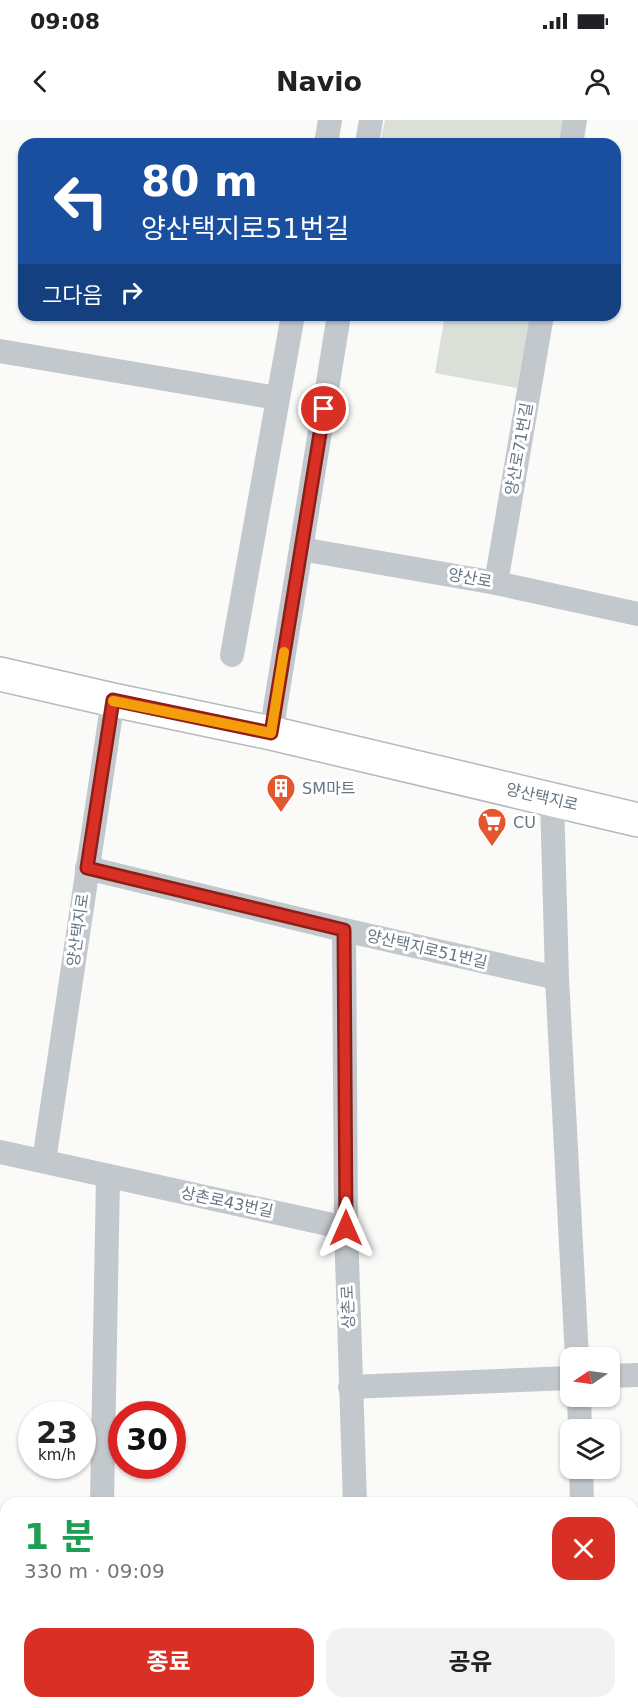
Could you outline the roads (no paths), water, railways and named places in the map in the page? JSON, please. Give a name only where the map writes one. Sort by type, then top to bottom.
[{"type":"street","points":[[327,138],[330,120]]},
{"type":"street","points":[[368,138],[371,120]]},
{"type":"street","points":[[572,138],[575,120]]},
{"type":"street","points":[[232,655],[292,321]]},
{"type":"street","points":[[271,733],[338,321]]},
{"type":"street","name":"양산로71번길","points":[[496,583],[541,321]]},
{"type":"street","points":[[0,351],[277,398]]},
{"type":"street","name":"양산로","points":[[301,549],[496,583],[638,614]]},
{"type":"street","name":"양산택지로","points":[[0,674],[271,733],[638,820]]},
{"type":"street","name":"양산택지로","points":[[44,1161],[113,700]]},
{"type":"street","points":[[552,800],[557,978],[576,1347]]},
{"type":"street","name":"양산택지로51번길","points":[[87,868],[344,930],[557,978]]},
{"type":"street","name":"상촌로","points":[[344,930],[346,1228],[355,1497]]},
{"type":"street","name":"상촌로43번길","points":[[0,1152],[346,1228]]},
{"type":"street","points":[[102,1497],[108,1176]]},
{"type":"street","points":[[620,1376],[638,1375]]},
{"type":"street","points":[[350,1387],[560,1378]]},
{"type":"street","points":[[581,1479],[582,1497]]},
{"type":"place","name":"SM마트","points":[[281,814]]},
{"type":"place","name":"CU","points":[[492,848]]}]
